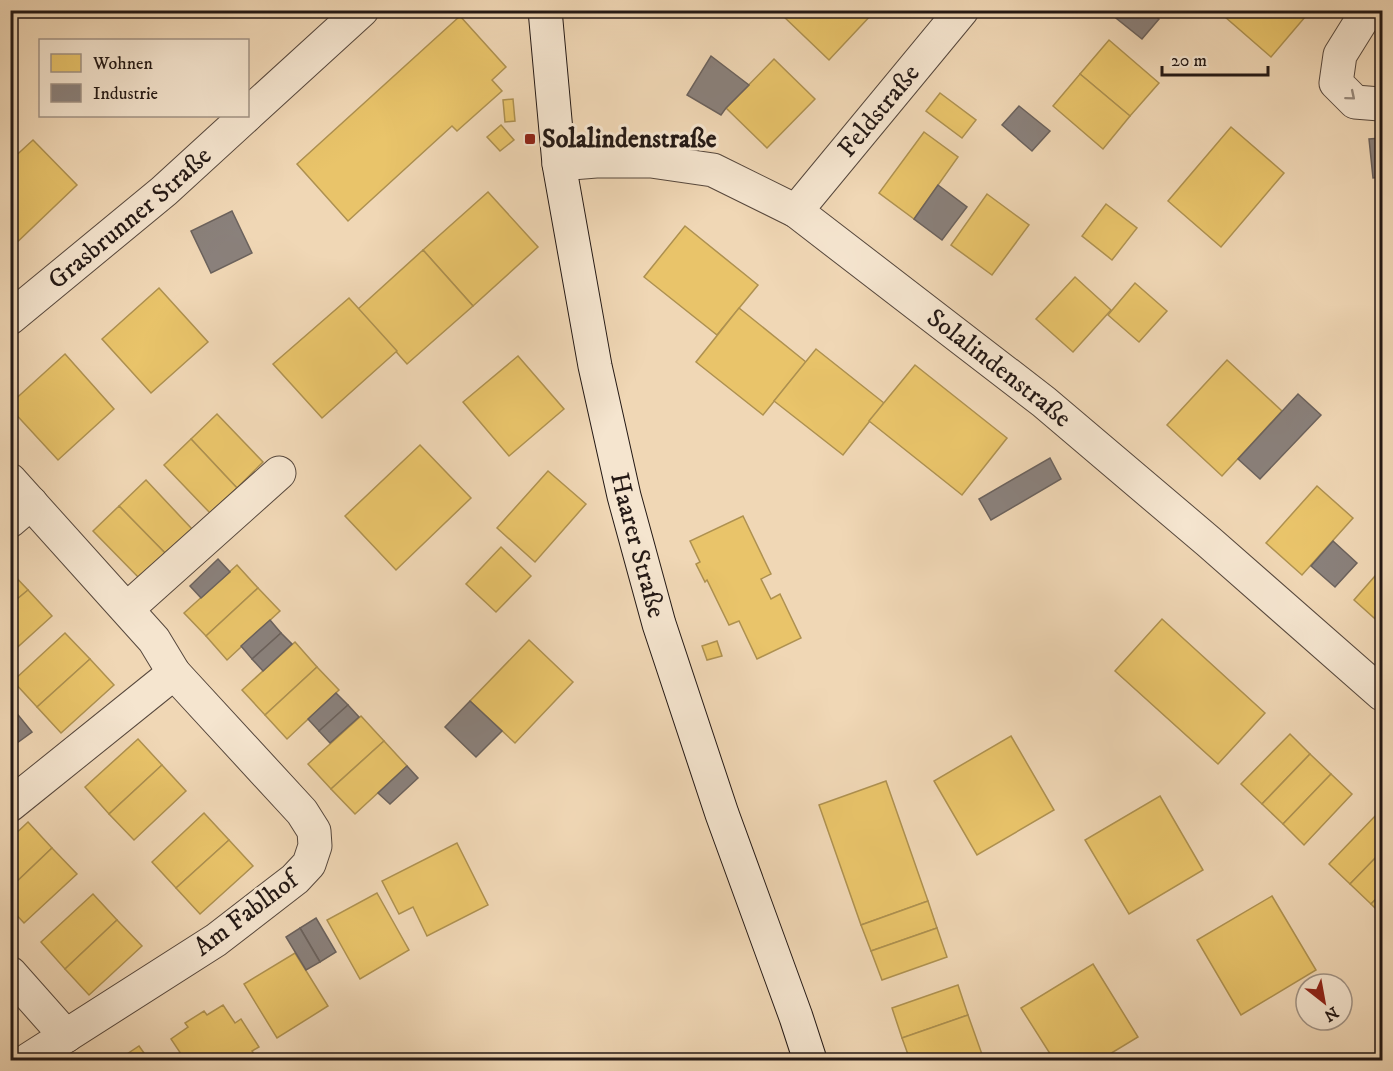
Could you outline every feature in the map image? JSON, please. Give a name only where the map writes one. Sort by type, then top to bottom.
[{"type":"street","name":"Grasbrunner Straße","points":[[249,113],[362,10]]},
{"type":"street","name":"Haarer Straße","points":[[545,10],[559,164],[595,366],[624,496],[659,624],[722,814],[810,1060]]},
{"type":"street","name":"Feldstraße","points":[[796,211],[962,10]]},
{"type":"street","points":[[1368,10],[1340,55],[1336,82],[1355,102],[1383,103]]},
{"type":"street","name":"Grasbrunner Straße","points":[[10,318],[164,191],[245,117]]},
{"type":"street","name":"Solalindenstraße","points":[[559,164],[651,161],[713,170],[796,211],[1044,402],[1218,549],[1383,694]]},
{"type":"street","points":[[127,609],[279,473]]},
{"type":"street","name":"Am Fablhof","points":[[17,501],[127,609],[154,640],[174,673],[302,812],[314,831],[315,846],[309,864],[295,879],[216,940],[28,1060]]},
{"type":"street","points":[[10,805],[174,673]]},
{"type":"street","points":[[10,973],[66,1036]]},
{"type":"building: Wohnen","points":[[785,10],[870,10],[873,13],[829,60],[781,14]]},
{"type":"building: Wohnen","points":[[1217,10],[1311,10],[1271,57]]},
{"type":"building: Wohnen","points":[[460,16],[506,67],[492,80],[502,91],[457,131],[452,126],[348,221],[297,164]]},
{"type":"building: Wohnen","points":[[1109,40],[1159,83],[1130,116],[1080,74]]},
{"type":"building: Wohnen","points":[[774,59],[815,99],[767,148],[726,108]]},
{"type":"building: Wohnen","points":[[1080,74],[1130,116],[1103,149],[1053,106]]},
{"type":"building: Wohnen","points":[[940,93],[976,120],[962,138],[926,111]]},
{"type":"building: Wohnen","points":[[513,99],[515,121],[505,122],[503,100]]},
{"type":"building: Wohnen","points":[[501,125],[514,140],[500,151],[487,137]]},
{"type":"building: Wohnen","points":[[1231,127],[1284,173],[1221,247],[1168,201]]},
{"type":"building: Wohnen","points":[[924,132],[958,157],[914,219],[879,193]]},
{"type":"building: Wohnen","points":[[33,140],[77,185],[10,249],[10,161]]},
{"type":"building: Wohnen","points":[[488,192],[538,247],[473,306],[423,250]]},
{"type":"building: Wohnen","points":[[987,194],[1029,225],[992,275],[951,245]]},
{"type":"building: Wohnen","points":[[1106,204],[1137,228],[1112,260],[1082,236]]},
{"type":"building: Wohnen","points":[[685,226],[758,285],[717,335],[644,277]]},
{"type":"building: Wohnen","points":[[423,250],[473,306],[407,364],[358,309]]},
{"type":"building: Wohnen","points":[[1075,277],[1111,310],[1073,352],[1036,319]]},
{"type":"building: Wohnen","points":[[1135,283],[1167,311],[1139,342],[1108,315]]},
{"type":"building: Wohnen","points":[[159,288],[208,342],[151,393],[102,339]]},
{"type":"building: Wohnen","points":[[349,298],[397,351],[322,418],[273,364]]},
{"type":"building: Wohnen","points":[[739,308],[806,362],[763,415],[696,362]]},
{"type":"building: Wohnen","points":[[816,349],[884,403],[843,455],[774,401]]},
{"type":"building: Wohnen","points":[[65,354],[114,409],[58,460],[10,408],[10,404]]},
{"type":"building: Wohnen","points":[[518,356],[564,409],[509,456],[463,402]]},
{"type":"building: Wohnen","points":[[1227,360],[1282,411],[1222,476],[1167,425]]},
{"type":"building: Wohnen","points":[[915,365],[1007,438],[962,495],[869,421]]},
{"type":"building: Wohnen","points":[[217,414],[263,462],[237,488],[191,439]]},
{"type":"building: Wohnen","points":[[191,439],[237,488],[210,513],[164,465]]},
{"type":"building: Wohnen","points":[[420,445],[471,498],[396,570],[345,516]]},
{"type":"building: Wohnen","points":[[548,471],[586,504],[535,562],[497,528]]},
{"type":"building: Wohnen","points":[[146,480],[192,529],[166,554],[119,506]]},
{"type":"building: Wohnen","points":[[1317,486],[1353,518],[1302,575],[1266,543]]},
{"type":"building: Wohnen","points":[[119,506],[166,554],[140,579],[93,531]]},
{"type":"building: Wohnen","points":[[743,516],[771,574],[761,579],[771,599],[780,594],[801,638],[757,659],[739,621],[729,625],[707,580],[705,582],[696,564],[700,562],[690,541]]},
{"type":"building: Wohnen","points":[[501,547],[531,576],[496,612],[466,584]]},
{"type":"building: Wohnen","points":[[237,565],[258,588],[206,636],[184,613]]},
{"type":"building: Wohnen","points":[[1382,568],[1382,625],[1354,600]]},
{"type":"building: Wohnen","points":[[10,571],[28,590],[10,605]]},
{"type":"building: Wohnen","points":[[258,588],[280,611],[227,660],[206,636]]},
{"type":"building: Wohnen","points":[[28,590],[52,616],[10,654],[10,605]]},
{"type":"building: Wohnen","points":[[1162,619],[1265,713],[1218,764],[1115,671]]},
{"type":"building: Wohnen","points":[[65,633],[90,659],[37,707],[13,681]]},
{"type":"building: Wohnen","points":[[529,640],[573,682],[515,743],[470,701]]},
{"type":"building: Wohnen","points":[[717,641],[722,656],[707,660],[702,646]]},
{"type":"building: Wohnen","points":[[295,642],[317,667],[265,715],[242,690]]},
{"type":"building: Wohnen","points":[[90,659],[114,685],[61,733],[37,707]]},
{"type":"building: Wohnen","points":[[317,667],[339,690],[287,739],[265,715]]},
{"type":"building: Wohnen","points":[[361,716],[384,741],[331,789],[308,764]]},
{"type":"building: Wohnen","points":[[1290,734],[1310,754],[1262,804],[1241,784]]},
{"type":"building: Wohnen","points":[[1011,736],[1054,810],[977,855],[934,781]]},
{"type":"building: Wohnen","points":[[138,739],[162,765],[109,814],[85,787]]},
{"type":"building: Wohnen","points":[[384,741],[407,766],[355,814],[331,789]]},
{"type":"building: Wohnen","points":[[1310,754],[1331,774],[1283,824],[1262,804]]},
{"type":"building: Wohnen","points":[[162,765],[186,791],[134,840],[109,814]]},
{"type":"building: Wohnen","points":[[1331,774],[1352,794],[1304,845],[1283,824]]},
{"type":"building: Wohnen","points":[[886,781],[928,901],[861,925],[819,805]]},
{"type":"building: Wohnen","points":[[1160,796],[1203,870],[1129,914],[1085,840]]},
{"type":"building: Wohnen","points":[[204,813],[229,840],[176,888],[152,862]]},
{"type":"building: Wohnen","points":[[1377,814],[1382,819],[1382,851],[1350,884],[1329,864]]},
{"type":"building: Wohnen","points":[[28,822],[52,848],[10,888],[10,839]]},
{"type":"building: Wohnen","points":[[229,840],[253,866],[200,914],[176,888]]},
{"type":"building: Wohnen","points":[[457,843],[488,905],[427,936],[413,907],[399,914],[382,881]]},
{"type":"building: Wohnen","points":[[52,848],[77,874],[24,923],[10,908],[10,888]]},
{"type":"building: Wohnen","points":[[1382,851],[1382,893],[1371,904],[1350,884]]},
{"type":"building: Wohnen","points":[[377,893],[409,950],[360,979],[327,920]]},
{"type":"building: Wohnen","points":[[1382,893],[1382,915],[1371,904]]},
{"type":"building: Wohnen","points":[[93,894],[117,920],[65,969],[41,942]]},
{"type":"building: Wohnen","points":[[1272,896],[1316,970],[1294,972],[1294,983],[1241,1015],[1197,940]]},
{"type":"building: Wohnen","points":[[928,901],[937,928],[871,951],[861,925]]},
{"type":"building: Wohnen","points":[[117,920],[142,946],[89,995],[65,969]]},
{"type":"building: Wohnen","points":[[937,928],[947,957],[882,980],[871,951]]},
{"type":"building: Wohnen","points":[[295,953],[328,1006],[277,1038],[244,984]]},
{"type":"building: Wohnen","points":[[1093,964],[1138,1037],[1100,1060],[1054,1060],[1021,1008]]},
{"type":"building: Wohnen","points":[[958,985],[968,1015],[902,1038],[892,1008]]},
{"type":"building: Wohnen","points":[[223,1005],[235,1023],[241,1019],[259,1047],[252,1051],[256,1057],[251,1060],[185,1060],[171,1039],[188,1027],[185,1023],[204,1011],[207,1015]]},
{"type":"building: Wohnen","points":[[968,1015],[984,1060],[910,1060],[902,1038]]},
{"type":"building: Wohnen","points":[[139,1046],[149,1060],[118,1060]]},
{"type":"building: Industrie","points":[[1114,10],[1149,10],[1159,19],[1142,39],[1111,14]]},
{"type":"building: Industrie","points":[[711,56],[749,85],[721,115],[687,95]]},
{"type":"building: Industrie","points":[[1019,106],[1050,131],[1032,151],[1002,125]]},
{"type":"building: Industrie","points":[[1382,138],[1382,177],[1373,178],[1369,139]]},
{"type":"building: Industrie","points":[[938,185],[967,207],[942,240],[914,219]]},
{"type":"building: Industrie","points":[[232,211],[252,253],[211,273],[191,231]]},
{"type":"building: Industrie","points":[[1298,394],[1321,415],[1260,479],[1238,459]]},
{"type":"building: Industrie","points":[[1050,458],[1061,479],[991,520],[979,499]]},
{"type":"building: Industrie","points":[[1333,541],[1357,563],[1335,587],[1311,566]]},
{"type":"building: Industrie","points":[[218,559],[230,572],[201,598],[190,586]]},
{"type":"building: Industrie","points":[[270,620],[281,633],[252,659],[241,646]]},
{"type":"building: Industrie","points":[[281,633],[292,644],[263,671],[252,659]]},
{"type":"building: Industrie","points":[[336,693],[348,705],[319,731],[308,719]]},
{"type":"building: Industrie","points":[[470,701],[502,731],[476,757],[445,727]]},
{"type":"building: Industrie","points":[[10,705],[32,732],[17,743],[10,734]]},
{"type":"building: Industrie","points":[[348,705],[359,717],[330,743],[319,731]]},
{"type":"building: Industrie","points":[[407,766],[418,778],[390,804],[378,793]]},
{"type":"building: Industrie","points":[[316,918],[336,952],[320,962],[300,928]]},
{"type":"building: Industrie","points":[[300,928],[320,962],[306,970],[286,937]]},
{"type":"place","name":"Solalindenstraße","points":[[530,139]]}]
